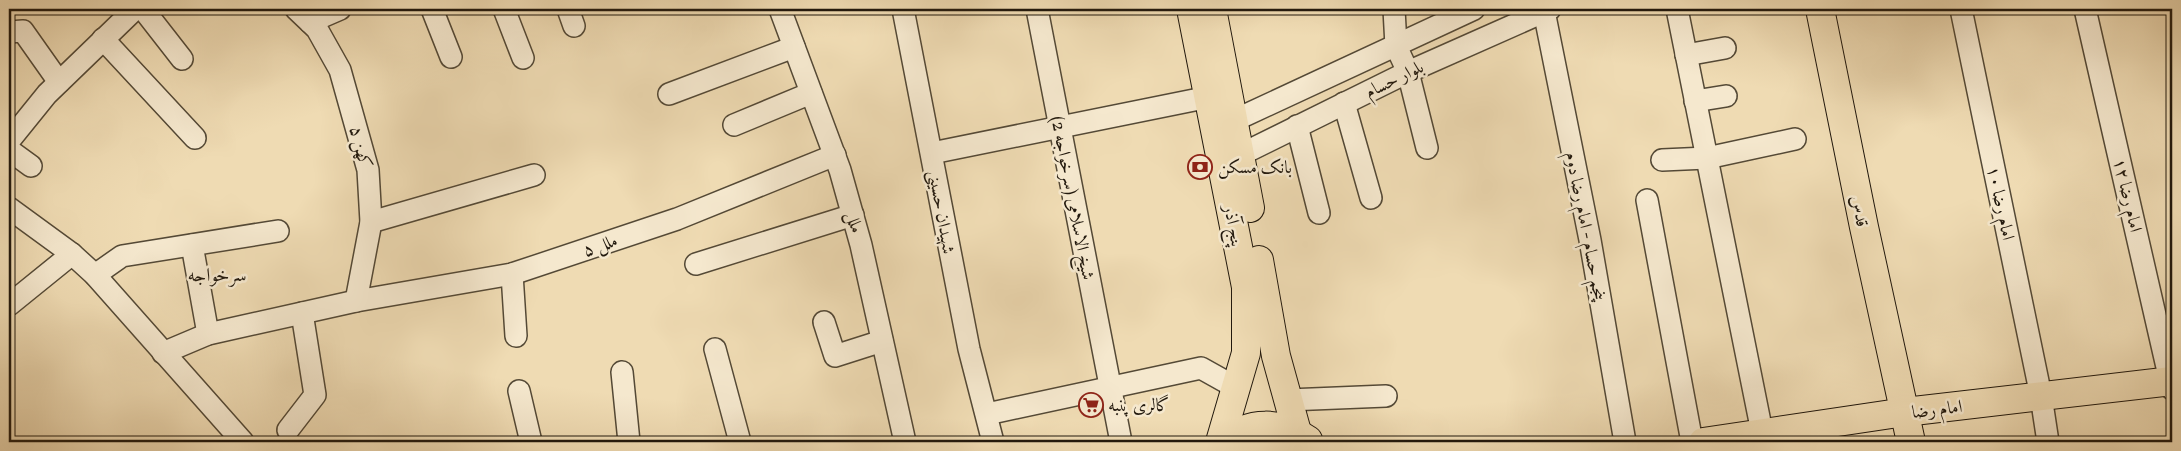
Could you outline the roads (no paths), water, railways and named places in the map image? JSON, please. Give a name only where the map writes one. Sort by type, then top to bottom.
[{"type":"main road","name":"پنج آذر","points":[[1192,9],[1246,287],[1246,353],[1235,386],[1221,442]]},
{"type":"main road","name":"پنج آذر","points":[[1212,9],[1276,356],[1288,400],[1304,437]]},
{"type":"main road","name":"قدس","points":[[1820,9],[1864,227],[1911,442]]},
{"type":"main road","name":"امام رضا","points":[[1703,442],[1763,438],[1905,412],[2041,396],[2172,384]]},
{"type":"main road","points":[[1221,442],[1247,428],[1264,425],[1281,426],[1304,437]]},
{"type":"street","points":[[9,141],[59,82],[135,9]]},
{"type":"street","points":[[143,9],[182,59]]},
{"type":"street","points":[[303,15],[340,9]]},
{"type":"street","points":[[432,9],[451,57]]},
{"type":"street","points":[[504,9],[523,58]]},
{"type":"street","name":"ملل","points":[[780,9],[834,155],[853,215],[905,442]]},
{"type":"street","name":"شهیدان حسینی","points":[[904,9],[968,349],[993,442]]},
{"type":"street","name":"شیخ الاسلامی (سرخواجه 2)","points":[[1038,9],[1121,442]]},
{"type":"street","points":[[1394,9],[1396,46],[1408,72],[1427,148]]},
{"type":"street","name":"بلوار حسام","points":[[1233,121],[1474,9]]},
{"type":"street","points":[[1677,9],[1763,438]]},
{"type":"street","name":"امام رضا ۱۰","points":[[1961,9],[2041,396],[2048,442]]},
{"type":"street","name":"امام رضا ۱۲","points":[[2085,9],[2172,384]]},
{"type":"street","name":"بلوار حسام","points":[[1240,155],[1408,72],[1547,10]]},
{"type":"street","name":"پنجم حسام - امام رضا دوم","points":[[1547,10],[1625,442]]},
{"type":"street","name":"۵ کهن","points":[[303,15],[318,29],[343,79],[368,170],[371,222],[356,301]]},
{"type":"street","points":[[16,32],[59,82]]},
{"type":"street","points":[[103,40],[195,138]]},
{"type":"street","points":[[669,94],[794,47]]},
{"type":"street","points":[[1686,55],[1725,48]]},
{"type":"street","points":[[734,125],[811,93]]},
{"type":"street","points":[[1695,101],[1726,96]]},
{"type":"street","points":[[932,153],[1209,97]]},
{"type":"street","points":[[1344,103],[1371,198]]},
{"type":"street","points":[[1297,126],[1319,213]]},
{"type":"street","points":[[1662,160],[1706,158],[1795,139]]},
{"type":"street","points":[[9,150],[31,166]]},
{"type":"street","name":"ملل ۵","points":[[163,353],[208,334],[356,301],[512,274],[676,219],[834,155]]},
{"type":"street","points":[[371,222],[534,175]]},
{"type":"street","points":[[1647,200],[1692,442]]},
{"type":"street","points":[[9,208],[72,254],[95,275],[242,442]]},
{"type":"street","points":[[696,264],[853,215]]},
{"type":"street","points":[[95,275],[122,256],[278,231]]},
{"type":"street","points":[[192,245],[208,334]]},
{"type":"street","points":[[9,306],[72,254]]},
{"type":"street","points":[[512,274],[516,336]]},
{"type":"street","points":[[288,430],[315,395],[302,313]]},
{"type":"street","points":[[824,322],[835,356],[882,341]]},
{"type":"street","points":[[715,349],[740,442]]},
{"type":"street","points":[[987,414],[1201,368],[1235,386]]},
{"type":"street","points":[[622,372],[629,442]]},
{"type":"street","points":[[519,391],[531,442]]},
{"type":"street","points":[[1288,400],[1386,396]]},
{"type":"place","name":"بانک مسکن","points":[[1200,167]]},
{"type":"place","name":"گالری پنبه","points":[[1091,405]]},
{"type":"district","name":"سرخواجه","points":[[217,274]]}]
